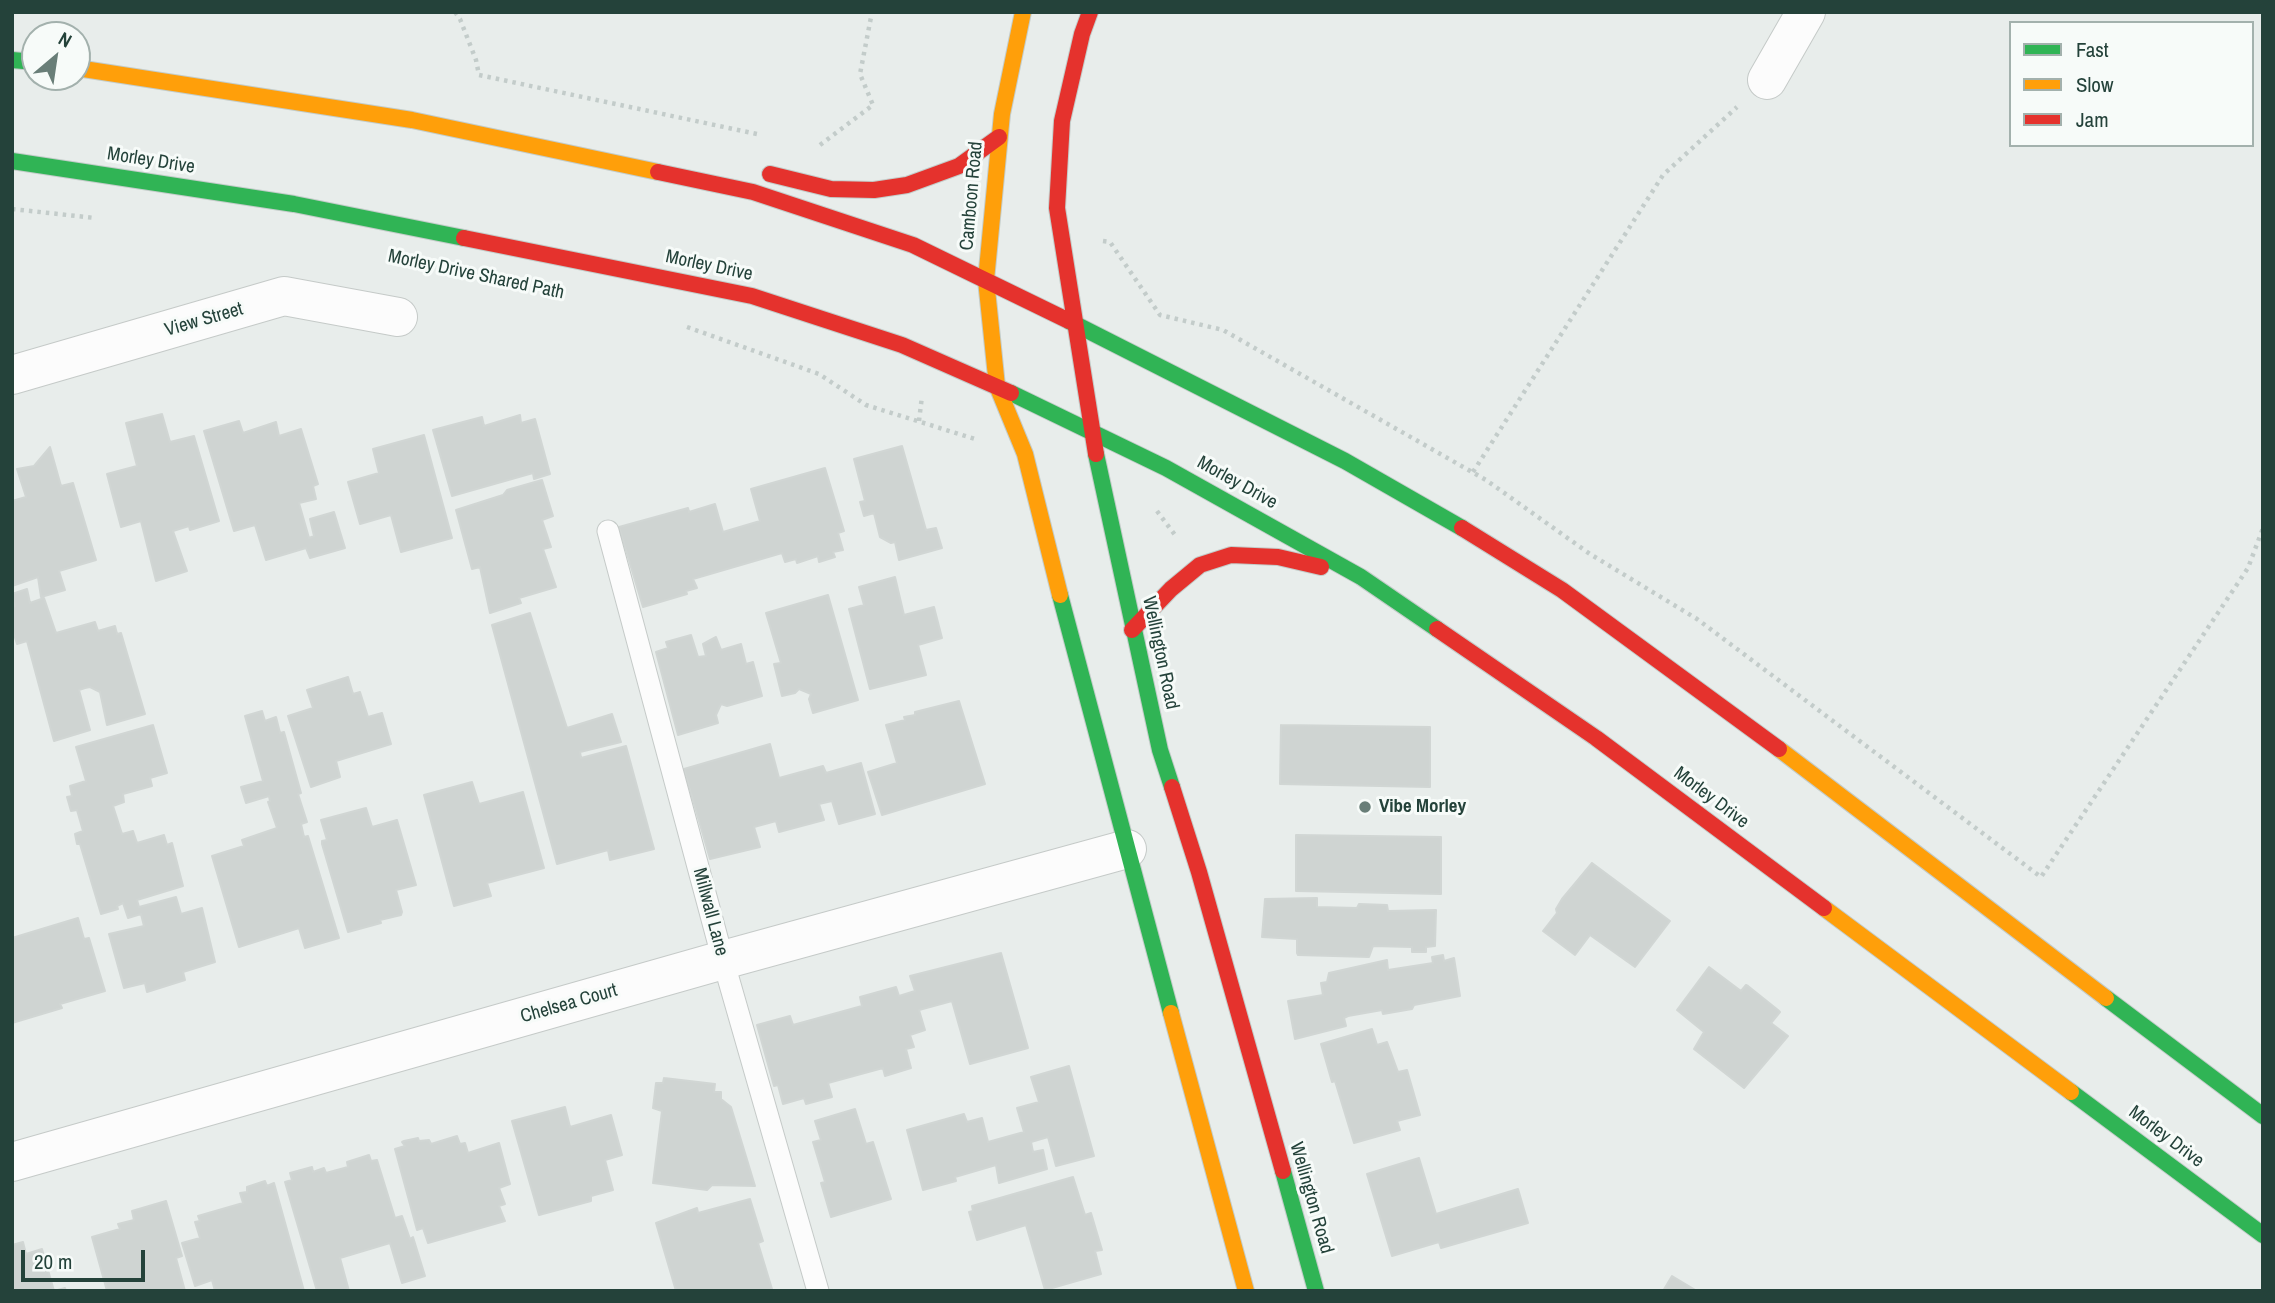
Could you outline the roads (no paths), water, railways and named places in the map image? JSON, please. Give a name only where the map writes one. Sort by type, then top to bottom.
[{"type":"main road","name":"Camboon Road","points":[[997,386],[986,280],[1002,114],[1023,12]]},
{"type":"main road","name":"Wellington Road","points":[[1090,12],[1082,34],[1062,121],[1057,208],[1091,432],[1160,750],[1199,872],[1316,1291]]},
{"type":"main road","points":[[91,70],[412,120],[606,145]]},
{"type":"main road","points":[[412,120],[753,192],[912,245],[1345,461],[1445,517],[1562,590],[1844,797],[1926,863],[2263,1116]]},
{"type":"main road","points":[[756,170],[831,189],[874,190],[907,185],[959,166],[999,136]]},
{"type":"main road","name":"Morley Drive","points":[[12,161],[294,204],[751,296],[902,345],[997,386],[1166,468],[1361,577],[1596,738],[2263,1235]]},
{"type":"main road","points":[[997,386],[1025,454],[1127,849],[1246,1291]]},
{"type":"main road","points":[[1132,630],[1171,589],[1200,565],[1231,555],[1278,557],[1361,577]]},
{"type":"street","points":[[1767,80],[1806,12]]},
{"type":"street","name":"View Street","points":[[12,375],[284,296],[398,317]]},
{"type":"street","name":"Chelsea Court","points":[[12,1162],[723,960],[1127,849]]},
{"type":"lane","name":"Millwall Lane","points":[[608,531],[723,960],[818,1291]]},
{"type":"place","name":"Vibe Morley","points":[[1365,807]]}]
